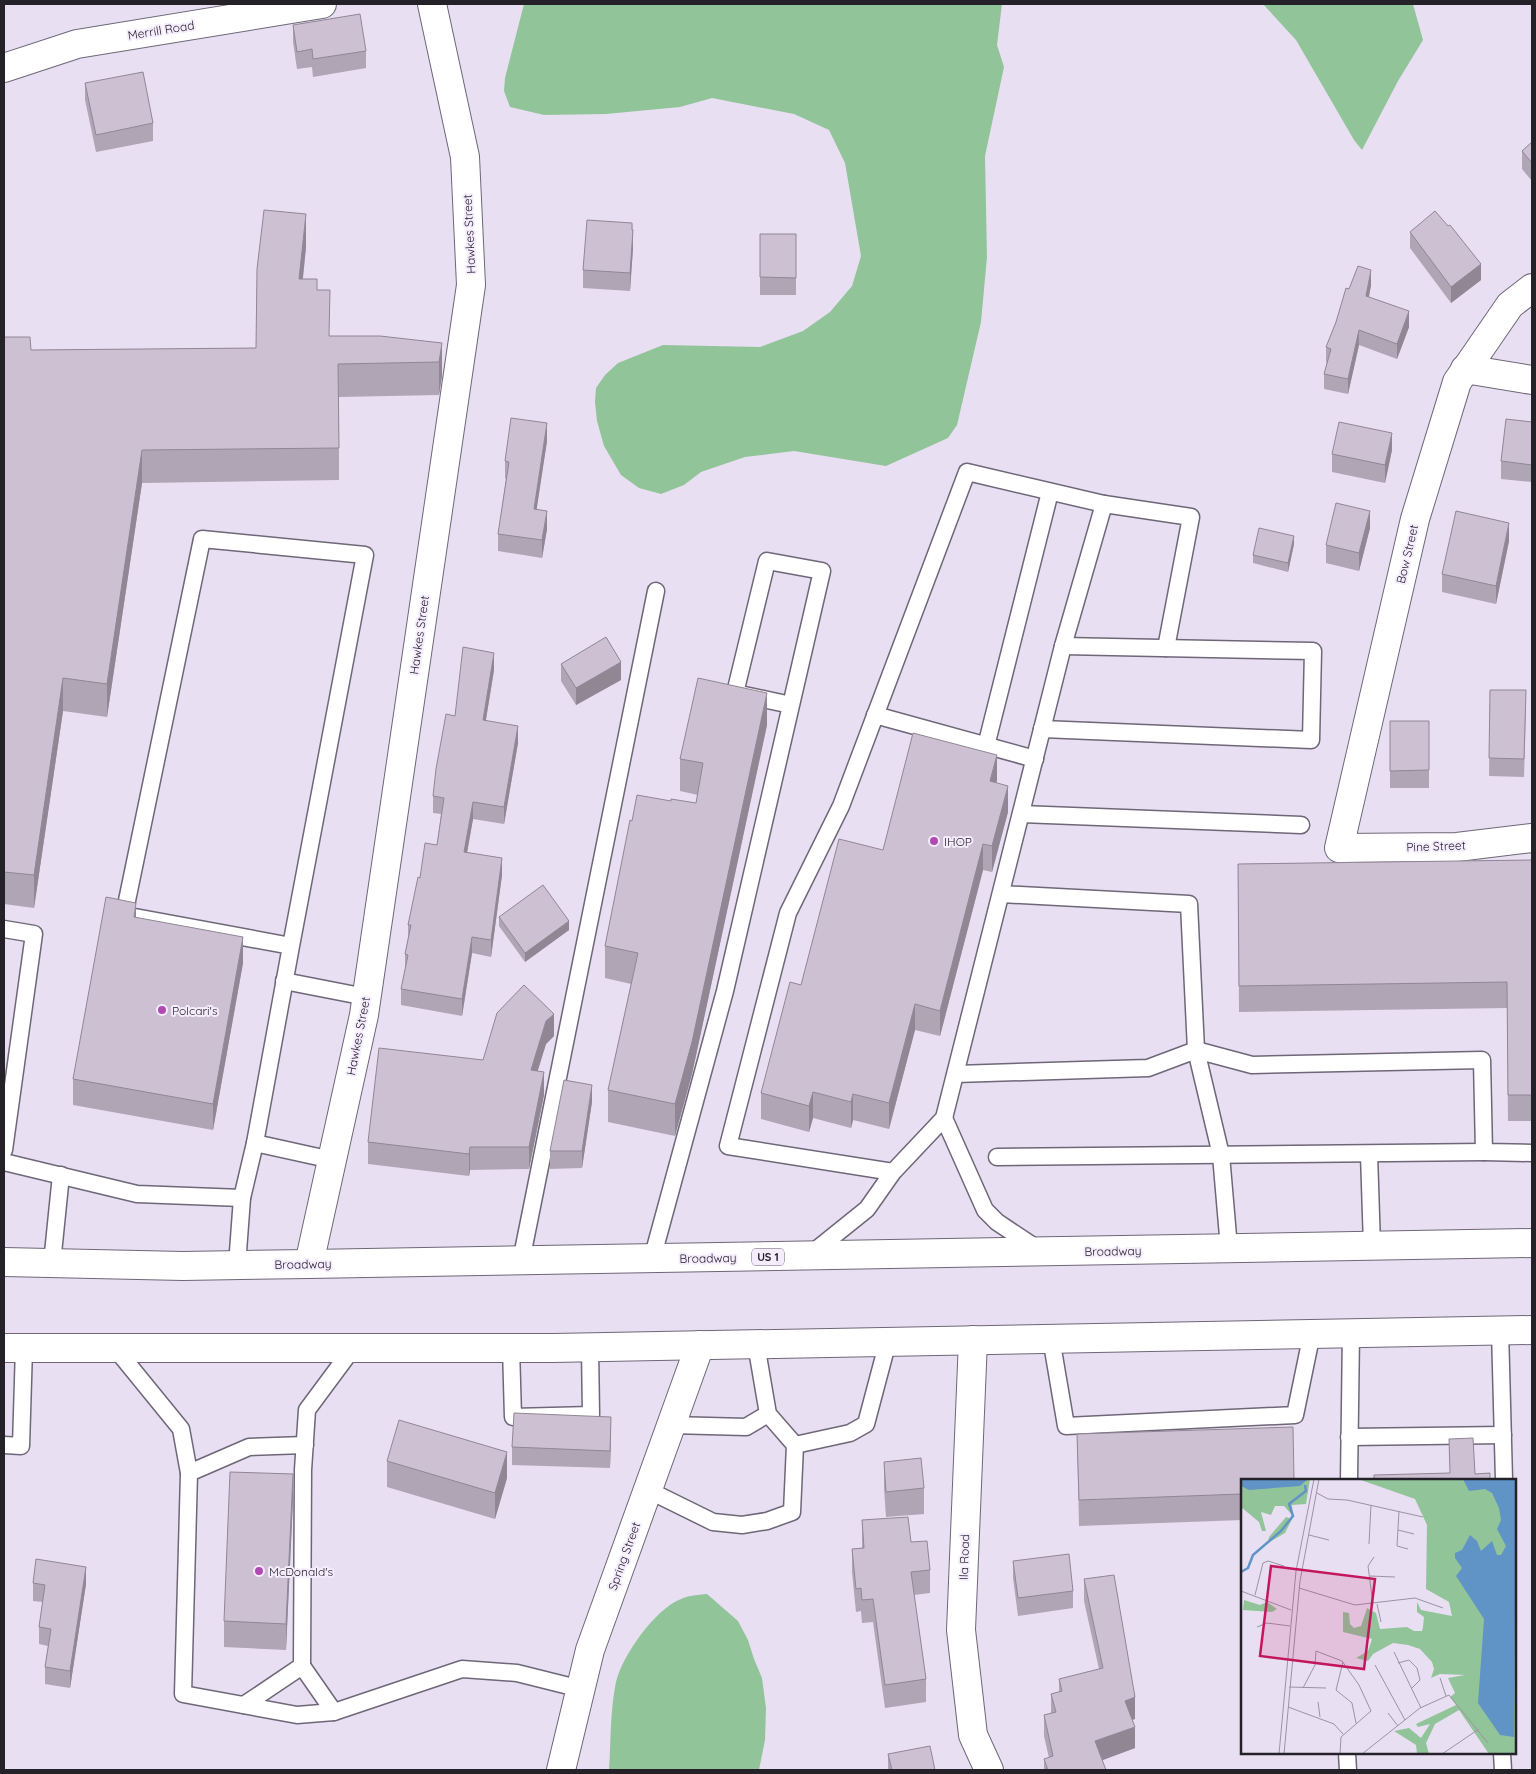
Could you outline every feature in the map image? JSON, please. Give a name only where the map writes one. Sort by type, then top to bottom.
[{"type":"main road","name":"Merrill Road","points":[[4,68],[77,44],[322,4]]},
{"type":"main road","name":"Hawkes Street","points":[[308,1264],[364,1015],[471,285],[465,157],[432,4]]},
{"type":"main road","name":"Bow Street","points":[[1339,848],[1415,519],[1457,382],[1510,305],[1532,288]]},
{"type":"main road","points":[[1465,369],[1532,380]]},
{"type":"main road","name":"Pine Street","points":[[1339,848],[1457,847],[1532,838]]},
{"type":"main road","name":"Broadway","points":[[4,1262],[183,1266],[1532,1242]]},
{"type":"main road","points":[[14,1348],[511,1348],[1532,1330]]},
{"type":"main road","name":"Ila Road","points":[[973,1340],[961,1630],[974,1735],[989,1770]]},
{"type":"main road","name":"Spring Street","points":[[561,1770],[590,1650],[700,1345]]},
{"type":"lane","points":[[893,1172],[728,1146],[788,913],[841,806],[967,472],[1104,504],[1191,517],[1166,648]]},
{"type":"lane","points":[[986,746],[1050,492]]},
{"type":"lane","points":[[809,1256],[867,1209],[893,1172],[944,1118],[1063,646],[1104,504]]},
{"type":"lane","points":[[238,1265],[242,1198],[256,1143],[284,981],[291,946],[366,556],[202,539],[124,915],[291,946]]},
{"type":"lane","points":[[652,1258],[724,990],[791,705],[822,571],[766,561],[735,692],[791,705]]},
{"type":"lane","points":[[521,1261],[656,591]]},
{"type":"lane","points":[[1042,729],[1311,740],[1313,650],[1063,646]]},
{"type":"lane","points":[[875,715],[1035,759]]},
{"type":"lane","points":[[1021,814],[1301,825]]},
{"type":"lane","points":[[1001,894],[1189,904],[1196,1050],[1221,1155],[1229,1248]]},
{"type":"lane","points":[[4,929],[34,934],[4,1150]]},
{"type":"lane","points":[[284,981],[366,997]]},
{"type":"lane","points":[[956,1074],[1148,1068],[1196,1050],[1252,1065],[1482,1060],[1484,1152]]},
{"type":"lane","points":[[944,1118],[985,1210],[997,1222],[1042,1252]]},
{"type":"lane","points":[[256,1143],[332,1160]]},
{"type":"lane","points":[[997,1157],[1532,1153]]},
{"type":"lane","points":[[1370,1154],[1372,1246]]},
{"type":"lane","points":[[4,1162],[137,1194],[242,1198]]},
{"type":"lane","points":[[52,1263],[61,1175]]},
{"type":"lane","points":[[1500,1330],[1504,1479]]},
{"type":"lane","points":[[1051,1338],[1066,1426],[1295,1415],[1312,1333]]},
{"type":"lane","points":[[1349,1479],[1351,1333]]},
{"type":"lane","points":[[795,1445],[850,1432],[866,1424],[888,1341]]},
{"type":"lane","points":[[648,1490],[713,1522],[742,1525],[767,1521],[792,1512],[795,1445],[768,1414],[756,1344]]},
{"type":"lane","points":[[511,1348],[513,1417],[591,1415],[590,1347]]},
{"type":"lane","points":[[4,1445],[21,1446],[14,1348]]},
{"type":"lane","points":[[115,1348],[181,1429],[189,1473],[183,1694],[297,1715],[334,1712],[462,1669],[517,1673],[580,1689]]},
{"type":"lane","points":[[334,1712],[302,1666],[303,1480],[307,1410],[353,1348]]},
{"type":"lane","points":[[671,1425],[746,1427],[768,1414]]},
{"type":"lane","points":[[1349,1437],[1503,1435]]},
{"type":"lane","points":[[189,1473],[249,1447],[305,1445]]},
{"type":"lane","points":[[244,1705],[302,1666]]},
{"type":"lane","points":[[1347,1754],[1348,1770]]},
{"type":"lane","points":[[1502,1754],[1503,1770]]},
{"type":"green space","points":[[524,4],[1002,4],[997,45],[1004,67],[985,156],[987,257],[981,322],[957,425],[948,438],[886,466],[794,451],[745,457],[701,472],[684,485],[661,494],[639,488],[621,475],[604,446],[597,421],[595,402],[596,388],[605,375],[618,363],[663,345],[760,347],[803,331],[830,312],[852,286],[861,256],[845,163],[829,130],[794,114],[712,98],[680,107],[606,114],[544,115],[510,107],[504,91],[505,78]]},
{"type":"green space","points":[[1263,4],[1413,4],[1423,40],[1398,81],[1362,150],[1354,140],[1296,40]]},
{"type":"green space","points":[[707,1594],[738,1621],[748,1640],[762,1678],[766,1708],[765,1740],[759,1770],[609,1770],[614,1693],[619,1671],[625,1659],[651,1623],[671,1604],[694,1595]]},
{"type":"building","points":[[360,14],[366,51],[313,59],[312,49],[297,52],[293,25]]},
{"type":"building","points":[[143,72],[153,123],[96,135],[85,83]]},
{"type":"building","points":[[1532,142],[1532,163],[1522,151]]},
{"type":"building","points":[[264,210],[306,214],[299,279],[317,279],[317,290],[330,290],[329,336],[380,336],[442,343],[439,362],[338,364],[339,448],[142,450],[107,684],[63,678],[34,875],[4,872],[4,337],[30,337],[31,350],[256,348],[257,269]]},
{"type":"building","points":[[1435,211],[1448,226],[1450,225],[1481,264],[1451,287],[1410,232]]},
{"type":"building","points":[[587,220],[632,223],[630,273],[583,270]]},
{"type":"building","points":[[760,234],[796,234],[796,278],[760,277]]},
{"type":"building","points":[[1358,266],[1371,270],[1366,296],[1409,311],[1397,344],[1359,330],[1348,379],[1324,374],[1331,349],[1326,347],[1346,288],[1349,289]]},
{"type":"building","points":[[511,418],[547,423],[534,509],[547,511],[542,540],[498,534],[509,462],[505,461]]},
{"type":"building","points":[[1506,419],[1532,422],[1532,465],[1501,461]]},
{"type":"building","points":[[1339,422],[1392,433],[1385,465],[1332,454]]},
{"type":"building","points":[[1336,503],[1370,511],[1359,553],[1326,545]]},
{"type":"building","points":[[1456,511],[1509,523],[1496,586],[1442,574]]},
{"type":"building","points":[[1259,528],[1294,536],[1288,563],[1253,555]]},
{"type":"building","points":[[606,637],[621,662],[576,688],[561,664]]},
{"type":"building","points":[[463,647],[494,653],[483,720],[518,726],[504,807],[473,802],[464,852],[502,858],[491,940],[472,937],[462,999],[401,989],[408,955],[405,954],[411,925],[408,925],[418,877],[420,878],[425,843],[437,845],[444,798],[433,796],[436,769],[446,714],[455,716]]},
{"type":"building","points":[[698,678],[767,693],[692,1042],[675,1104],[608,1090],[638,953],[605,946],[630,820],[632,821],[637,795],[696,803],[703,763],[680,759]]},
{"type":"building","points":[[1490,690],[1526,690],[1524,759],[1489,758]]},
{"type":"building","points":[[1390,721],[1429,721],[1429,770],[1390,771]]},
{"type":"building","points":[[913,733],[997,755],[990,781],[1008,786],[992,846],[983,844],[940,1011],[915,1004],[889,1103],[853,1094],[851,1102],[813,1092],[809,1106],[761,1093],[790,982],[801,985],[839,839],[883,850]]},
{"type":"building","points":[[1532,860],[1532,1095],[1508,1095],[1507,982],[1239,986],[1238,864]]},
{"type":"building","points":[[543,885],[569,921],[525,953],[499,917]]},
{"type":"building","name":"Polcari's","points":[[106,897],[136,903],[134,917],[243,937],[213,1104],[73,1079]]},
{"type":"building","points":[[524,985],[554,1014],[546,1021],[531,1070],[544,1072],[529,1147],[470,1147],[469,1154],[368,1142],[379,1048],[483,1060],[497,1013]]},
{"type":"building","points":[[564,1080],[592,1085],[582,1151],[550,1151]]},
{"type":"building","points":[[514,1413],[611,1417],[610,1451],[512,1447]]},
{"type":"building","points":[[399,1420],[507,1452],[495,1493],[387,1461]]},
{"type":"building","points":[[1293,1427],[1294,1479],[1241,1479],[1241,1494],[1079,1500],[1077,1434]]},
{"type":"building","points":[[1473,1438],[1475,1474],[1490,1473],[1490,1479],[1374,1479],[1374,1475],[1450,1473],[1449,1439]]},
{"type":"building","points":[[921,1458],[924,1488],[886,1492],[884,1462]]},
{"type":"building","name":"McDonald's","points":[[230,1472],[293,1474],[286,1624],[224,1621]]},
{"type":"building","points":[[908,1517],[911,1542],[927,1541],[930,1570],[911,1572],[926,1679],[885,1685],[873,1599],[862,1600],[861,1588],[856,1589],[852,1549],[864,1548],[862,1520]]},
{"type":"building","points":[[1069,1554],[1073,1591],[1018,1598],[1013,1561]]},
{"type":"building","points":[[36,1559],[86,1567],[70,1671],[45,1667],[51,1629],[39,1627],[45,1585],[33,1583]]},
{"type":"building","points":[[1114,1575],[1135,1697],[1125,1701],[1135,1727],[1095,1741],[1106,1770],[1048,1770],[1044,1759],[1053,1756],[1044,1715],[1056,1712],[1051,1694],[1062,1691],[1059,1679],[1103,1668],[1084,1579]]},
{"type":"building","points":[[930,1746],[935,1770],[892,1770],[888,1754]]},
{"type":"place","name":"IHOP","points":[[934,841]]},
{"type":"place","name":"Polcari's","points":[[162,1010]]},
{"type":"place","name":"McDonald's","points":[[259,1571]]}]
